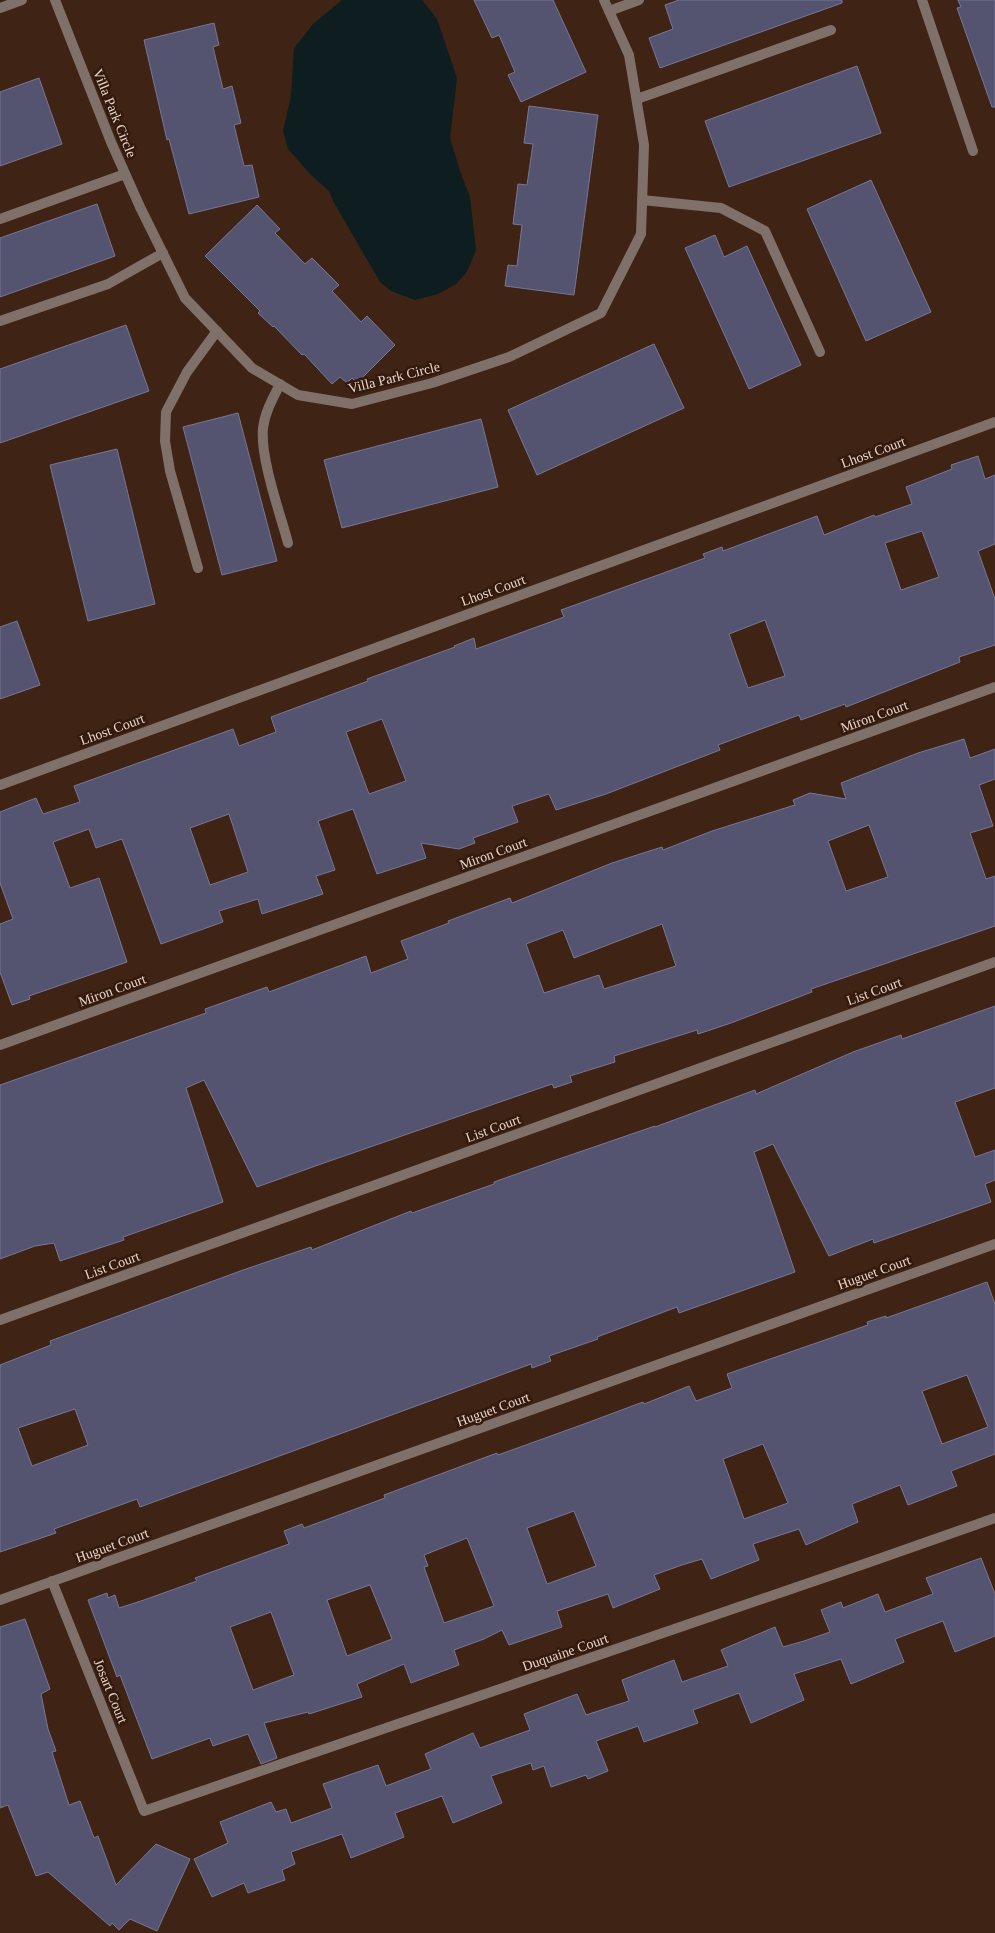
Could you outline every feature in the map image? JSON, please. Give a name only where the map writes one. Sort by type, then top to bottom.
[{"type":"street","points":[[0,8],[22,0]]},
{"type":"street","name":"Villa Park Circle","points":[[55,0],[125,174],[186,298],[252,368],[298,395],[352,404],[432,383],[509,356],[601,312],[641,234],[644,145],[629,56],[604,0]]},
{"type":"street","points":[[609,11],[640,0]]},
{"type":"street","points":[[922,0],[973,151]]},
{"type":"street","points":[[637,99],[831,30]]},
{"type":"street","points":[[0,219],[125,174]]},
{"type":"street","points":[[642,200],[721,208],[765,231],[820,352]]},
{"type":"street","points":[[0,321],[108,284],[163,253]]},
{"type":"street","points":[[198,568],[170,470],[165,440],[166,412],[187,372],[217,331]]},
{"type":"street","points":[[280,384],[270,403],[263,428],[264,452],[288,543]]},
{"type":"street","name":"Lhost Court","points":[[0,785],[995,422]]},
{"type":"street","name":"Miron Court","points":[[0,1044],[995,687]]},
{"type":"street","name":"List Court","points":[[0,1320],[995,962]]},
{"type":"street","name":"Huguet Court","points":[[0,1600],[995,1244]]},
{"type":"street","name":"Duquaine Court","points":[[144,1811],[858,1567],[995,1518]]},
{"type":"street","name":"Josart Court","points":[[52,1581],[144,1811]]},
{"type":"shaded area","points":[[342,0],[422,0],[437,19],[457,78],[450,138],[470,197],[476,250],[467,272],[456,284],[438,294],[415,300],[391,291],[380,282],[329,191],[311,175],[288,149],[283,131],[291,96],[294,48],[313,24]]},
{"type":"building","points":[[474,0],[553,0],[586,72],[521,102],[508,75],[515,72],[499,35],[492,38]]},
{"type":"building","points":[[679,0],[842,0],[842,3],[660,68],[649,38],[673,29],[665,5]]},
{"type":"building","points":[[958,0],[995,0],[995,107],[992,107],[957,8],[961,7]]},
{"type":"building","points":[[214,23],[219,45],[213,47],[223,89],[232,86],[241,123],[234,125],[244,166],[252,165],[259,197],[189,214],[169,139],[167,140],[144,40]]},
{"type":"building","points":[[857,66],[881,133],[729,187],[705,121]]},
{"type":"building","points":[[39,78],[62,144],[0,166],[0,92]]},
{"type":"building","points":[[529,106],[598,115],[574,295],[505,286],[508,265],[517,266],[522,225],[513,224],[518,184],[527,185],[533,144],[524,143]]},
{"type":"building","points":[[871,180],[931,312],[866,341],[807,209]]},
{"type":"building","points":[[97,204],[115,256],[0,297],[0,238]]},
{"type":"building","points":[[257,205],[280,229],[275,233],[305,264],[312,258],[339,285],[332,291],[361,322],[367,316],[395,345],[357,383],[352,378],[347,383],[340,377],[332,384],[304,354],[302,355],[274,326],[258,313],[260,311],[205,256]]},
{"type":"building","points":[[715,235],[724,257],[747,246],[801,365],[749,389],[685,248]]},
{"type":"building","points":[[126,325],[149,391],[0,443],[0,369]]},
{"type":"building","points":[[654,344],[684,408],[537,475],[508,410]]},
{"type":"building","points":[[238,413],[277,561],[222,575],[183,427]]},
{"type":"building","points":[[481,419],[498,487],[342,528],[324,460]]},
{"type":"building","points":[[117,449],[155,604],[88,621],[50,465]]},
{"type":"building","points":[[978,456],[985,479],[995,475],[995,544],[978,551],[995,599],[995,645],[959,657],[960,662],[846,707],[845,704],[801,720],[799,715],[718,745],[720,750],[606,794],[556,810],[549,794],[512,806],[518,822],[473,838],[475,843],[459,849],[421,843],[426,858],[377,874],[353,809],[318,821],[335,870],[316,876],[323,894],[262,914],[258,899],[219,911],[223,922],[161,944],[122,839],[96,848],[89,829],[53,842],[70,888],[99,878],[127,962],[29,996],[30,999],[12,1005],[0,972],[0,924],[13,919],[0,883],[0,812],[36,798],[43,814],[80,802],[74,786],[233,729],[239,746],[276,732],[271,717],[368,681],[367,679],[455,647],[474,638],[476,649],[564,617],[561,610],[705,558],[703,554],[722,547],[723,551],[817,516],[824,535],[874,515],[875,517],[912,504],[906,487],[952,469],[951,465]],"holes":[[[922,531],[939,577],[901,590],[885,543]],[[765,620],[785,676],[748,688],[729,634]],[[382,719],[406,781],[369,794],[346,732]],[[229,814],[248,872],[210,885],[190,828]]]},
{"type":"building","points":[[17,621],[40,685],[0,699],[0,627]]},
{"type":"building","points":[[964,739],[970,758],[995,749],[995,779],[979,785],[993,826],[970,833],[986,879],[995,876],[995,926],[811,989],[812,992],[731,1023],[698,1034],[697,1030],[614,1056],[615,1062],[570,1076],[572,1082],[554,1088],[552,1084],[257,1187],[204,1080],[186,1088],[223,1202],[123,1237],[124,1240],[60,1261],[54,1243],[35,1246],[0,1259],[0,1085],[206,1013],[205,1009],[267,987],[269,992],[366,956],[371,973],[408,959],[401,941],[449,923],[448,921],[510,898],[512,903],[612,863],[662,847],[663,850],[712,831],[795,805],[793,800],[810,793],[846,799],[841,783],[918,753]],"holes":[[[869,825],[888,877],[846,891],[828,841]],[[662,924],[676,966],[604,989],[599,975],[544,993],[526,944],[563,930],[574,958]]]},
{"type":"building","points":[[995,1006],[995,1088],[955,1102],[975,1157],[995,1150],[995,1180],[985,1184],[991,1202],[874,1243],[873,1239],[829,1256],[773,1144],[754,1152],[795,1272],[679,1313],[677,1307],[597,1337],[598,1339],[549,1356],[551,1361],[532,1368],[531,1364],[140,1507],[137,1499],[54,1529],[56,1533],[0,1552],[0,1365],[51,1345],[50,1341],[243,1270],[311,1247],[312,1250],[411,1211],[412,1213],[494,1184],[494,1182],[655,1127],[755,1090],[756,1094],[853,1052],[901,1035],[902,1039]],"holes":[[[75,1409],[88,1445],[32,1466],[18,1428]]]},
{"type":"building","points":[[987,1282],[995,1304],[995,1454],[951,1471],[957,1486],[908,1505],[900,1485],[852,1504],[858,1522],[806,1545],[799,1529],[753,1544],[759,1560],[711,1579],[702,1559],[682,1565],[654,1575],[660,1589],[613,1608],[608,1594],[557,1611],[562,1627],[509,1645],[502,1630],[454,1650],[459,1665],[411,1683],[404,1664],[357,1684],[362,1697],[309,1714],[308,1712],[264,1723],[277,1758],[261,1764],[248,1734],[213,1746],[210,1738],[152,1759],[120,1675],[117,1677],[88,1600],[107,1593],[108,1598],[115,1595],[119,1608],[141,1601],[197,1581],[195,1578],[289,1544],[284,1531],[302,1524],[304,1528],[385,1498],[384,1495],[497,1453],[498,1455],[643,1402],[644,1404],[689,1386],[696,1401],[732,1388],[727,1374],[868,1325],[867,1322],[886,1316],[886,1318]],"holes":[[[967,1375],[988,1427],[942,1444],[922,1391]],[[763,1444],[788,1503],[744,1519],[723,1459]],[[574,1511],[596,1566],[547,1584],[527,1528]],[[467,1538],[494,1606],[444,1623],[424,1567],[428,1566],[424,1555]],[[370,1585],[392,1639],[347,1656],[327,1600]],[[271,1612],[294,1675],[253,1690],[230,1627]]]},
{"type":"building","points":[[981,1558],[995,1594],[995,1636],[955,1652],[943,1621],[895,1639],[904,1662],[851,1684],[841,1659],[794,1674],[804,1700],[751,1723],[739,1693],[693,1710],[698,1723],[644,1742],[638,1726],[596,1741],[608,1771],[588,1779],[586,1775],[551,1787],[544,1766],[533,1770],[531,1763],[491,1776],[502,1803],[453,1823],[442,1796],[395,1813],[404,1837],[351,1858],[342,1834],[291,1852],[295,1864],[282,1870],[285,1880],[248,1893],[244,1883],[212,1897],[194,1859],[228,1843],[220,1822],[271,1802],[276,1812],[286,1809],[291,1823],[332,1808],[323,1784],[378,1765],[386,1786],[431,1769],[425,1754],[473,1733],[480,1748],[530,1730],[524,1714],[577,1694],[586,1715],[629,1701],[622,1680],[674,1660],[682,1682],[728,1666],[721,1650],[775,1627],[783,1647],[804,1641],[830,1632],[821,1610],[841,1602],[843,1608],[878,1594],[885,1612],[933,1594],[926,1578]]},
{"type":"building","points":[[25,1619],[50,1689],[41,1694],[48,1729],[56,1751],[52,1752],[69,1805],[80,1801],[94,1838],[98,1836],[116,1885],[156,1844],[190,1859],[157,1931],[130,1919],[119,1930],[112,1923],[110,1926],[48,1872],[36,1876],[8,1805],[0,1808],[0,1627]]}]
